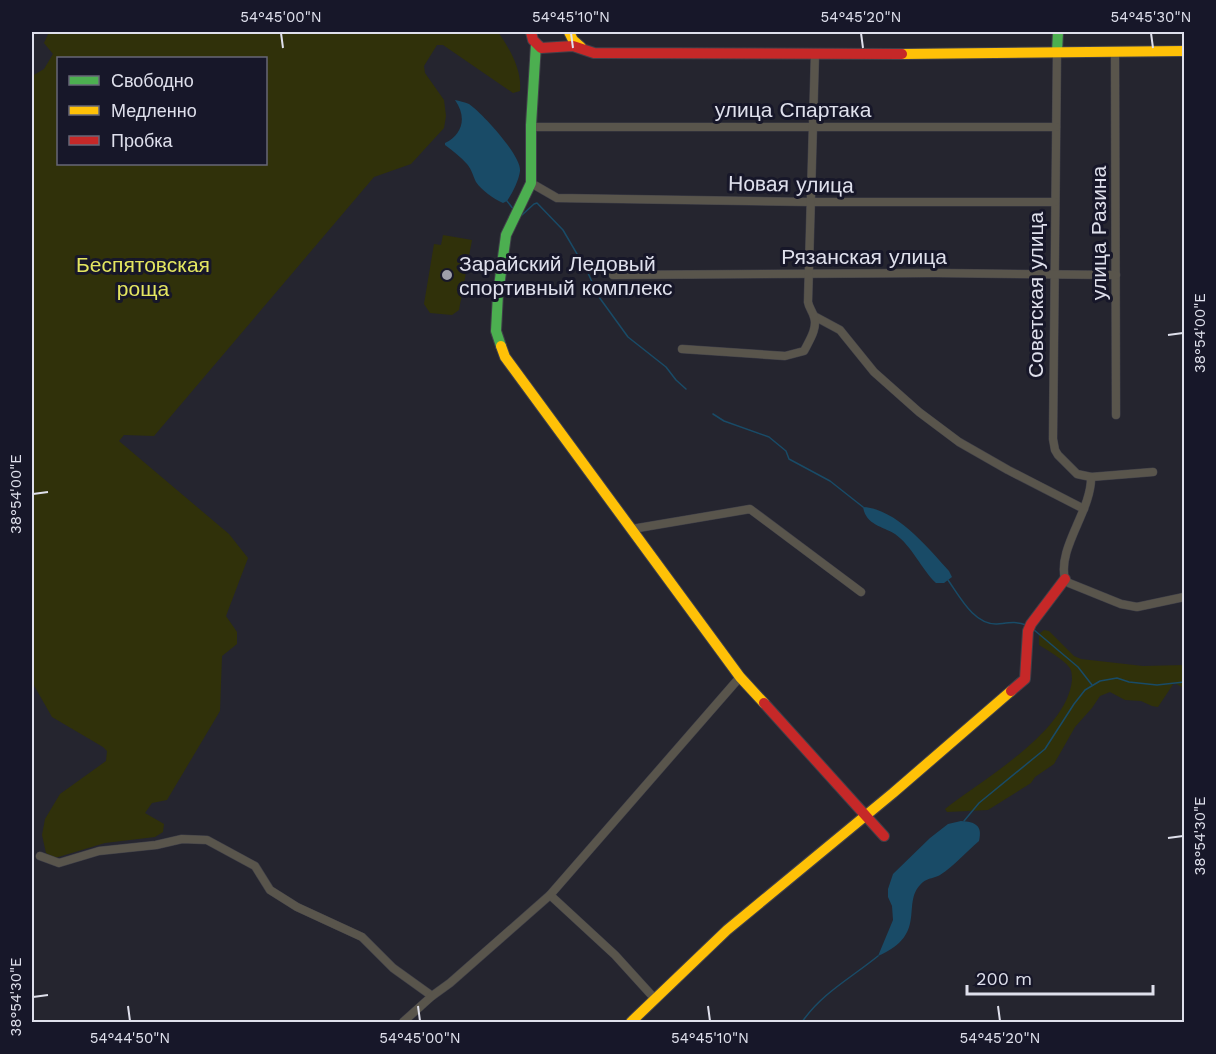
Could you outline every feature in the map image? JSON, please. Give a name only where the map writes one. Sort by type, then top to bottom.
[{"type":"street","points":[[531,32],[536,44],[537,64],[531,127],[531,183],[506,234],[498,294],[496,331],[505,357],[740,677],[884,836]]},
{"type":"street","points":[[537,64],[566,41],[569,32]]},
{"type":"street","points":[[569,32],[581,48]]},
{"type":"street","name":"Советская улица","points":[[1058,32],[1053,439],[1055,450],[1077,474],[1091,477]]},
{"type":"street","points":[[536,44],[542,49],[573,46],[594,53],[1014,54],[1185,51]]},
{"type":"street","name":"улица Разина","points":[[1115,51],[1116,415]]},
{"type":"street","points":[[682,349],[785,356],[804,351],[812,337],[815,323],[808,302],[815,53]]},
{"type":"street","name":"улица Спартака","points":[[531,127],[1056,127]]},
{"type":"street","name":"Новая улица","points":[[531,183],[557,198],[811,202],[1055,202]]},
{"type":"street","name":"Рязанская улица","points":[[613,275],[1116,275]]},
{"type":"street","points":[[814,316],[840,330],[874,372],[919,412],[959,442],[1084,509]]},
{"type":"street","points":[[631,1023],[727,930],[1025,680],[1028,631],[1065,579],[1064,560],[1084,509],[1091,486],[1091,477],[1153,471]]},
{"type":"street","points":[[632,529],[750,508],[861,592]]},
{"type":"street","points":[[1065,579],[1121,604],[1137,607],[1185,597]]},
{"type":"street","points":[[403,1023],[550,895],[740,677]]},
{"type":"street","points":[[40,856],[59,863],[99,850],[156,845],[182,839],[207,840],[255,866],[270,890],[297,907],[362,938],[393,968],[432,996]]},
{"type":"street","points":[[550,895],[615,955],[655,999]]},
{"type":"green space","name":"Беспятовская роща","points":[[49,32],[498,32],[514,60],[520,83],[520,91],[513,93],[443,45],[437,45],[424,66],[425,73],[444,100],[446,116],[444,128],[411,164],[374,177],[154,436],[124,435],[119,441],[229,534],[248,558],[226,616],[237,632],[237,644],[222,656],[220,711],[167,800],[152,803],[145,813],[164,824],[163,832],[155,837],[105,843],[55,858],[46,853],[42,835],[45,819],[60,794],[106,761],[107,751],[52,717],[32,682],[32,76],[44,69],[53,54],[44,43]]},
{"type":"green space","name":"Зарайский Ледовый спортивный комплекс","points":[[443,235],[472,240],[459,310],[452,315],[430,313],[424,304],[434,244],[441,245]]},
{"type":"green space","points":[[1044,630],[1049,631],[1074,656],[1081,659],[1143,666],[1184,665],[1184,688],[1174,683],[1158,707],[1141,701],[1125,700],[1110,692],[1100,696],[1075,727],[1054,764],[1035,777],[1031,783],[988,810],[947,812],[945,809],[1001,769],[1040,736],[1067,699],[1072,680],[1071,670],[1067,664],[1039,645],[1039,634]]},
{"type":"water","points":[[455,100],[469,104],[500,135],[515,155],[520,171],[517,183],[507,201],[503,203],[481,188],[467,164],[445,145],[456,135],[461,124],[461,113]]},
{"type":"water","points":[[863,507],[876,509],[900,522],[949,571],[952,577],[944,583],[936,583],[901,539],[867,518]]},
{"type":"water","points":[[961,821],[977,825],[980,831],[979,841],[945,871],[923,882],[916,890],[909,928],[904,938],[878,956],[893,920],[888,889],[893,874],[930,838],[948,824]]},
{"type":"waterway","points":[[507,201],[514,210]]},
{"type":"waterway","points":[[522,215],[537,203],[563,230],[599,297],[628,337],[666,367],[686,389]]},
{"type":"waterway","points":[[713,414],[724,421],[769,437],[786,451],[789,459],[830,481],[863,507]]},
{"type":"waterway","points":[[948,580],[968,609],[981,620],[997,624],[1026,625]]},
{"type":"waterway","points":[[1033,629],[1078,667],[1092,685]]},
{"type":"waterway","points":[[964,821],[979,803],[1045,749],[1085,690],[1100,681],[1117,678],[1129,682],[1157,685],[1184,682]]},
{"type":"waterway","points":[[802,1022],[828,994],[878,956]]},
{"type":"traffic: fast","points":[[1057,52],[1058,32]]},
{"type":"traffic: fast","points":[[501,346],[496,331],[498,294],[506,235],[531,183],[531,125],[536,44]]},
{"type":"traffic: slow","points":[[569,32],[573,40],[581,47]]},
{"type":"traffic: slow","points":[[902,54],[1184,51]]},
{"type":"traffic: slow","points":[[501,346],[505,357],[740,677],[764,703]]},
{"type":"traffic: slow","points":[[631,1022],[727,930],[893,793],[1011,691]]},
{"type":"traffic: jam","points":[[531,32],[533,40],[541,48],[573,46],[594,53],[902,54]]},
{"type":"traffic: jam","points":[[1011,691],[1025,679],[1028,631],[1031,624],[1065,579]]},
{"type":"traffic: jam","points":[[764,703],[884,836]]},
{"type":"place","name":"Зарайский Ледовый спортивный комплекс","points":[[447,275]]}]
